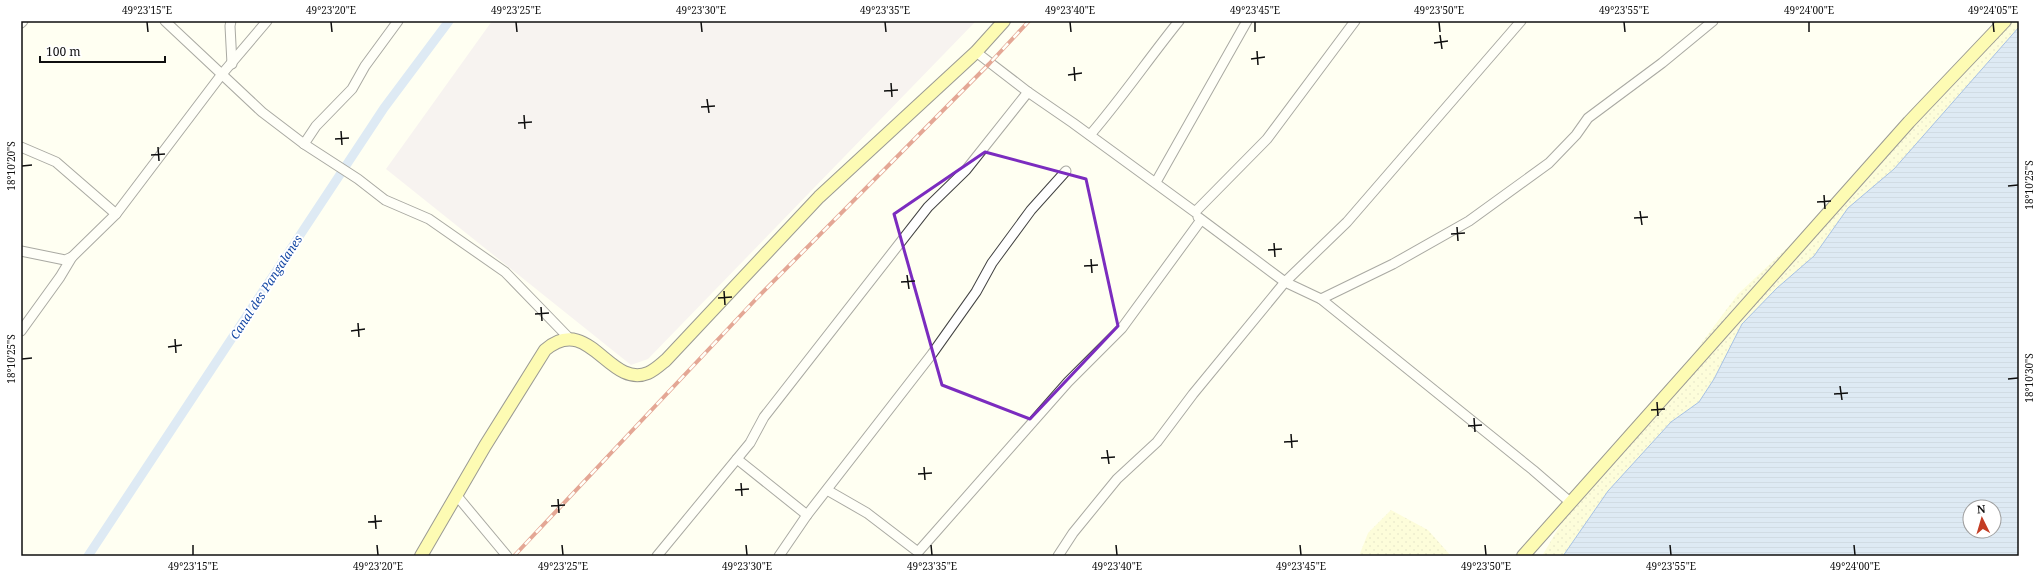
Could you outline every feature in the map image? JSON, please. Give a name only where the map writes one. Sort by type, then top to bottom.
[{"type":"main road","points":[[421,556],[485,446],[545,350],[555,341],[569,338],[584,342],[622,370],[635,374],[648,373],[666,360],[819,197],[976,52],[1004,21]]},
{"type":"main road","points":[[1523,556],[1909,122],[2005,21]]},
{"type":"street","points":[[165,21],[262,112],[304,144],[385,200],[429,219],[505,272],[569,338]]},
{"type":"street","points":[[231,21],[232,64]]},
{"type":"street","points":[[21,331],[60,277],[72,257],[116,214],[222,74],[267,21]]},
{"type":"street","points":[[304,144],[316,126],[352,89],[366,66],[398,21]]},
{"type":"street","points":[[1090,135],[1113,109],[1143,66],[1179,21]]},
{"type":"street","points":[[1156,182],[1247,21]]},
{"type":"street","points":[[1195,212],[1267,139],[1355,21]]},
{"type":"street","points":[[1058,556],[1073,533],[1117,479],[1157,442],[1193,394],[1285,282],[1346,222],[1522,21]]},
{"type":"street","points":[[1320,299],[1393,264],[1469,221],[1550,162],[1576,135],[1588,118],[1662,63],[1713,21]]},
{"type":"street","points":[[976,52],[1028,92],[1156,182],[1195,212],[1202,220],[1285,282],[1320,299],[1533,470],[1570,502]]},
{"type":"street","points":[[656,556],[737,459],[754,437],[764,417],[928,207],[966,170],[1028,92]]},
{"type":"street","points":[[21,146],[56,162],[116,214]]},
{"type":"street","points":[[780,556],[807,515],[932,354],[976,292],[992,263],[1031,210],[1066,171]]},
{"type":"street","points":[[827,490],[867,513],[918,552],[1068,382],[1122,328],[1202,220]]},
{"type":"street","points":[[21,252],[65,260],[72,257]]},
{"type":"street","points":[[737,459],[807,515]]},
{"type":"street","points":[[457,496],[507,556]]},
{"type":"highlighted area","points":[[985,152],[1086,179],[1118,326],[1030,419],[942,385],[894,214]]},
{"type":"shaded area","points":[[492,21],[976,21],[648,359],[631,365],[386,169]]},
{"type":"sand","points":[[1998,21],[2019,21],[2019,27],[1895,169],[1848,208],[1814,256],[1777,288],[1742,324],[1714,379],[1699,402],[1671,422],[1608,491],[1563,556],[1542,556],[1591,473],[1627,428],[1671,384],[1738,294],[1852,187],[1903,127],[1933,87]]},
{"type":"sand","points":[[1391,510],[1428,530],[1451,556],[1359,556],[1368,533]]},
{"type":"water","points":[[2019,27],[2019,556],[1563,556],[1608,491],[1671,422],[1699,402],[1714,379],[1742,324],[1777,288],[1814,256],[1848,208],[1894,169]]},
{"type":"waterway","name":"Canal des Pangalanes","points":[[88,556],[384,108],[449,21]]},
{"type":"railway","points":[[514,556],[758,297],[989,64],[1029,21]]}]
